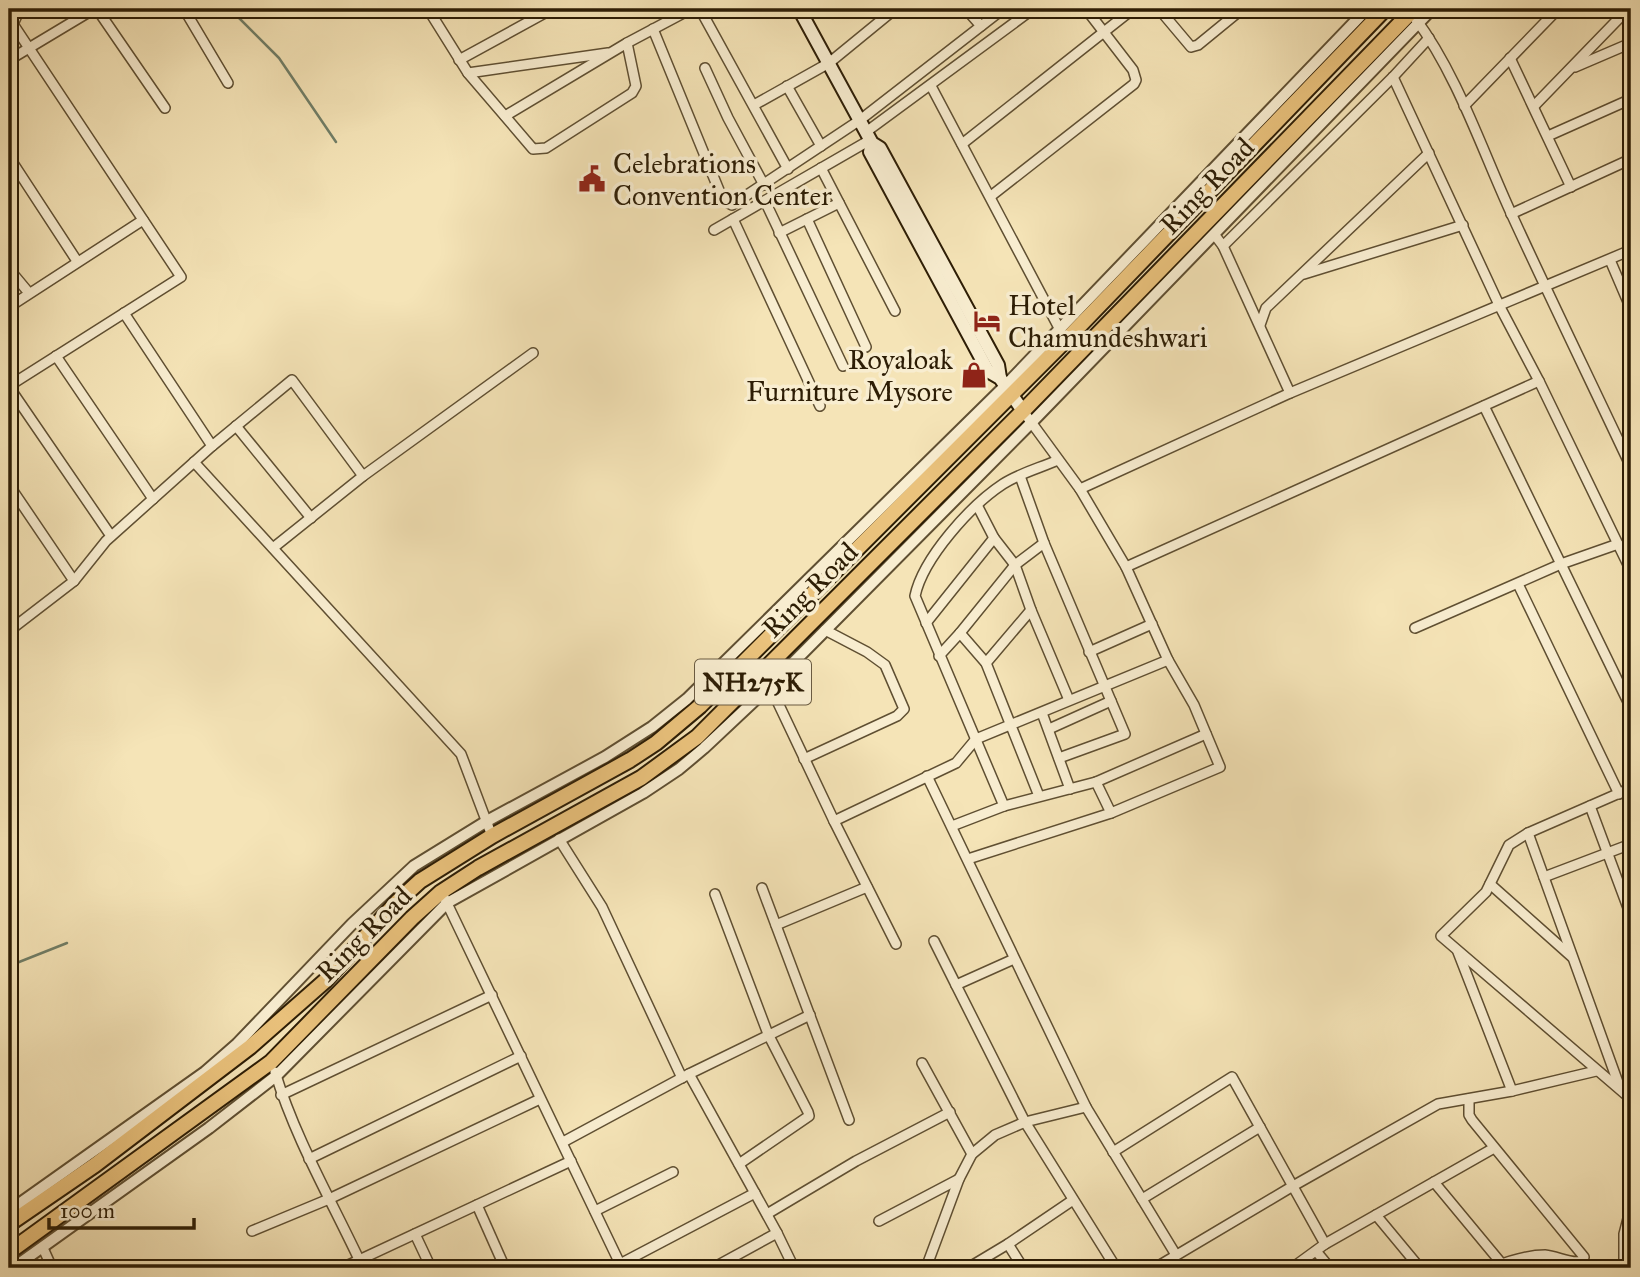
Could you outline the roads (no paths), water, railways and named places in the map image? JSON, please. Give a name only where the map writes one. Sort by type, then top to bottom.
[{"type":"highway","name":"Ring Road","points":[[13,1214],[95,1165],[250,1047],[325,981],[397,902],[420,881],[492,836],[630,760],[671,731],[723,684],[1006,386],[1385,9]]},
{"type":"highway","name":"Ring Road","points":[[9,1252],[274,1069],[412,918],[444,897],[478,867],[641,778],[683,749],[1027,417],[1413,13]]},
{"type":"main road","points":[[799,9],[867,134],[880,148],[998,365],[1006,386],[1027,417]]},
{"type":"street","points":[[20,9],[11,23],[181,277],[9,386],[111,536]]},
{"type":"street","points":[[9,60],[96,9],[165,108]]},
{"type":"street","points":[[184,9],[228,83]]},
{"type":"street","points":[[428,9],[468,73],[533,149],[546,148],[632,93],[636,86],[627,43]]},
{"type":"street","points":[[459,60],[552,9]]},
{"type":"street","points":[[505,116],[627,43],[691,9]]},
{"type":"street","points":[[700,9],[788,169]]},
{"type":"street","points":[[754,105],[829,63],[895,9]]},
{"type":"street","points":[[966,9],[981,26]]},
{"type":"street","points":[[653,29],[723,200],[732,205],[821,146],[867,134],[981,26],[1003,9]]},
{"type":"street","points":[[714,230],[821,168],[1033,9]]},
{"type":"street","points":[[990,197],[1134,84],[1136,80],[1133,70],[1086,9]]},
{"type":"street","points":[[962,144],[1133,9]]},
{"type":"street","points":[[1159,9],[1191,47],[1198,45],[1242,9]]},
{"type":"street","points":[[755,1193],[621,1266],[444,897],[643,793],[704,748],[825,630],[1027,417],[1214,234],[1413,13],[1432,9]]},
{"type":"street","points":[[1464,106],[1558,9]]},
{"type":"street","points":[[1534,106],[1628,9]]},
{"type":"street","points":[[13,1214],[213,1065],[237,1044],[352,924],[414,866],[487,821],[605,757],[670,714],[1006,386],[1361,11]]},
{"type":"street","points":[[1413,13],[1464,106],[1511,214],[1631,467]]},
{"type":"street","points":[[1223,246],[1429,38]]},
{"type":"street","points":[[1570,69],[1631,43]]},
{"type":"street","points":[[468,73],[613,52]]},
{"type":"street","points":[[1510,58],[1571,187]]},
{"type":"street","points":[[705,68],[727,118],[764,185]]},
{"type":"street","points":[[1393,77],[1500,307],[1631,571]]},
{"type":"street","points":[[787,86],[821,146]]},
{"type":"street","points":[[931,86],[1059,328]]},
{"type":"street","points":[[1548,136],[1631,99]]},
{"type":"street","points":[[1260,325],[1266,308],[1429,153]]},
{"type":"street","points":[[9,157],[77,261]]},
{"type":"street","points":[[1511,214],[1631,159]]},
{"type":"street","points":[[821,168],[895,311]]},
{"type":"street","points":[[765,201],[843,366]]},
{"type":"street","points":[[779,233],[839,203]]},
{"type":"street","points":[[733,219],[820,406]]},
{"type":"street","points":[[807,219],[866,347]]},
{"type":"street","points":[[9,307],[144,220]]},
{"type":"street","points":[[1301,275],[1463,225]]},
{"type":"street","points":[[1214,234],[1223,246],[1290,393]]},
{"type":"street","points":[[1080,489],[1290,393],[1631,250]]},
{"type":"street","points":[[1610,260],[1631,309]]},
{"type":"street","points":[[9,269],[29,293]]},
{"type":"street","points":[[124,313],[212,446]]},
{"type":"street","points":[[273,548],[363,476],[533,353]]},
{"type":"street","points":[[57,356],[153,499]]},
{"type":"street","points":[[9,631],[74,581],[111,536],[212,446],[292,380],[363,476]]},
{"type":"street","points":[[1126,567],[1539,381]]},
{"type":"street","points":[[1484,406],[1631,708]]},
{"type":"street","points":[[968,859],[1111,813],[1220,767],[1194,705],[1168,660],[1126,567],[1080,489],[1027,417]]},
{"type":"street","points":[[236,426],[311,518]]},
{"type":"street","points":[[1004,806],[915,596],[918,581],[929,561],[954,528],[1004,483],[1058,460]]},
{"type":"street","points":[[194,462],[461,754],[492,836]]},
{"type":"street","points":[[1020,476],[1044,543],[1125,734],[1059,758]]},
{"type":"street","points":[[9,485],[74,581]]},
{"type":"street","points":[[978,507],[994,538],[1015,565],[1069,700]]},
{"type":"street","points":[[926,623],[994,538]]},
{"type":"street","points":[[939,656],[1015,565],[1044,543]]},
{"type":"street","points":[[1415,628],[1561,564],[1618,544]]},
{"type":"street","points":[[1518,584],[1619,793]]},
{"type":"street","points":[[986,663],[1031,610]]},
{"type":"street","points":[[1089,652],[1152,624]]},
{"type":"street","points":[[804,759],[897,716],[904,709],[885,665],[867,652],[825,630]]},
{"type":"street","points":[[960,633],[986,663],[1039,796]]},
{"type":"street","points":[[834,821],[956,763],[976,739],[1168,660]]},
{"type":"street","points":[[769,686],[896,944]]},
{"type":"street","points":[[1049,729],[1111,701]]},
{"type":"street","points":[[1041,713],[1070,789]]},
{"type":"street","points":[[952,826],[1004,806],[1096,782],[1206,734]]},
{"type":"street","points":[[927,776],[1086,1107],[1176,1255]]},
{"type":"street","points":[[1096,782],[1111,813]]},
{"type":"street","points":[[1631,788],[1528,833],[1509,845],[1490,884],[1471,908],[1441,936],[1631,1099]]},
{"type":"street","points":[[1590,806],[1631,916]]},
{"type":"street","points":[[1528,833],[1621,1089]]},
{"type":"street","points":[[559,839],[602,907],[685,1076],[739,1164],[794,1268]]},
{"type":"street","points":[[1544,877],[1631,844]]},
{"type":"street","points":[[1490,884],[1574,958]]},
{"type":"street","points":[[776,925],[867,887]]},
{"type":"street","points":[[762,888],[849,1120]]},
{"type":"street","points":[[715,894],[768,1034],[808,1112],[808,1116],[739,1164]]},
{"type":"street","points":[[934,941],[1025,1122],[1118,1268]]},
{"type":"street","points":[[1457,950],[1512,1091]]},
{"type":"street","points":[[956,985],[1014,959]]},
{"type":"street","points":[[281,1095],[492,995]]},
{"type":"street","points":[[563,1142],[685,1076],[810,1015]]},
{"type":"street","points":[[309,1159],[521,1056]]},
{"type":"street","points":[[922,1063],[972,1154]]},
{"type":"street","points":[[13,1268],[43,1248],[274,1069],[281,1095],[309,1159],[361,1264]]},
{"type":"street","points":[[1155,1268],[1438,1104],[1512,1091],[1596,1071]]},
{"type":"street","points":[[1113,1152],[1232,1077],[1325,1244]]},
{"type":"street","points":[[252,1231],[329,1199],[540,1099]]},
{"type":"street","points":[[1469,1099],[1469,1115],[1584,1256],[1580,1263],[1545,1255],[1491,1268]]},
{"type":"street","points":[[926,1268],[959,1179],[972,1154],[995,1135],[1025,1122],[1086,1107]]},
{"type":"street","points":[[767,1214],[856,1161],[950,1112]]},
{"type":"street","points":[[1142,1199],[1260,1127]]},
{"type":"street","points":[[1292,1268],[1325,1244],[1494,1148]]},
{"type":"street","points":[[342,1268],[361,1264],[415,1234],[571,1161]]},
{"type":"street","points":[[595,1211],[673,1172]]},
{"type":"street","points":[[879,1221],[959,1179]]},
{"type":"street","points":[[1434,1182],[1502,1264]]},
{"type":"street","points":[[968,1268],[1073,1200]]},
{"type":"street","points":[[477,1205],[505,1268]]},
{"type":"street","points":[[1624,1268],[1624,1234],[1631,1207]]},
{"type":"street","points":[[1376,1215],[1420,1268]]},
{"type":"street","points":[[713,1268],[777,1233]]},
{"type":"street","points":[[415,1234],[431,1268]]},
{"type":"street","points":[[1008,1244],[1023,1268]]},
{"type":"street","points":[[43,1248],[52,1268]]},
{"type":"street","points":[[1316,1251],[1331,1268]]},
{"type":"waterway","points":[[230,9],[279,58],[336,142]]},
{"type":"waterway","points":[[9,966],[67,943]]},
{"type":"place","name":"Celebrations Convention Center","points":[[592,179]]},
{"type":"place","name":"Hotel Chamundeshwari","points":[[987,321]]},
{"type":"place","name":"Royaloak Furniture Mysore","points":[[974,375]]}]
